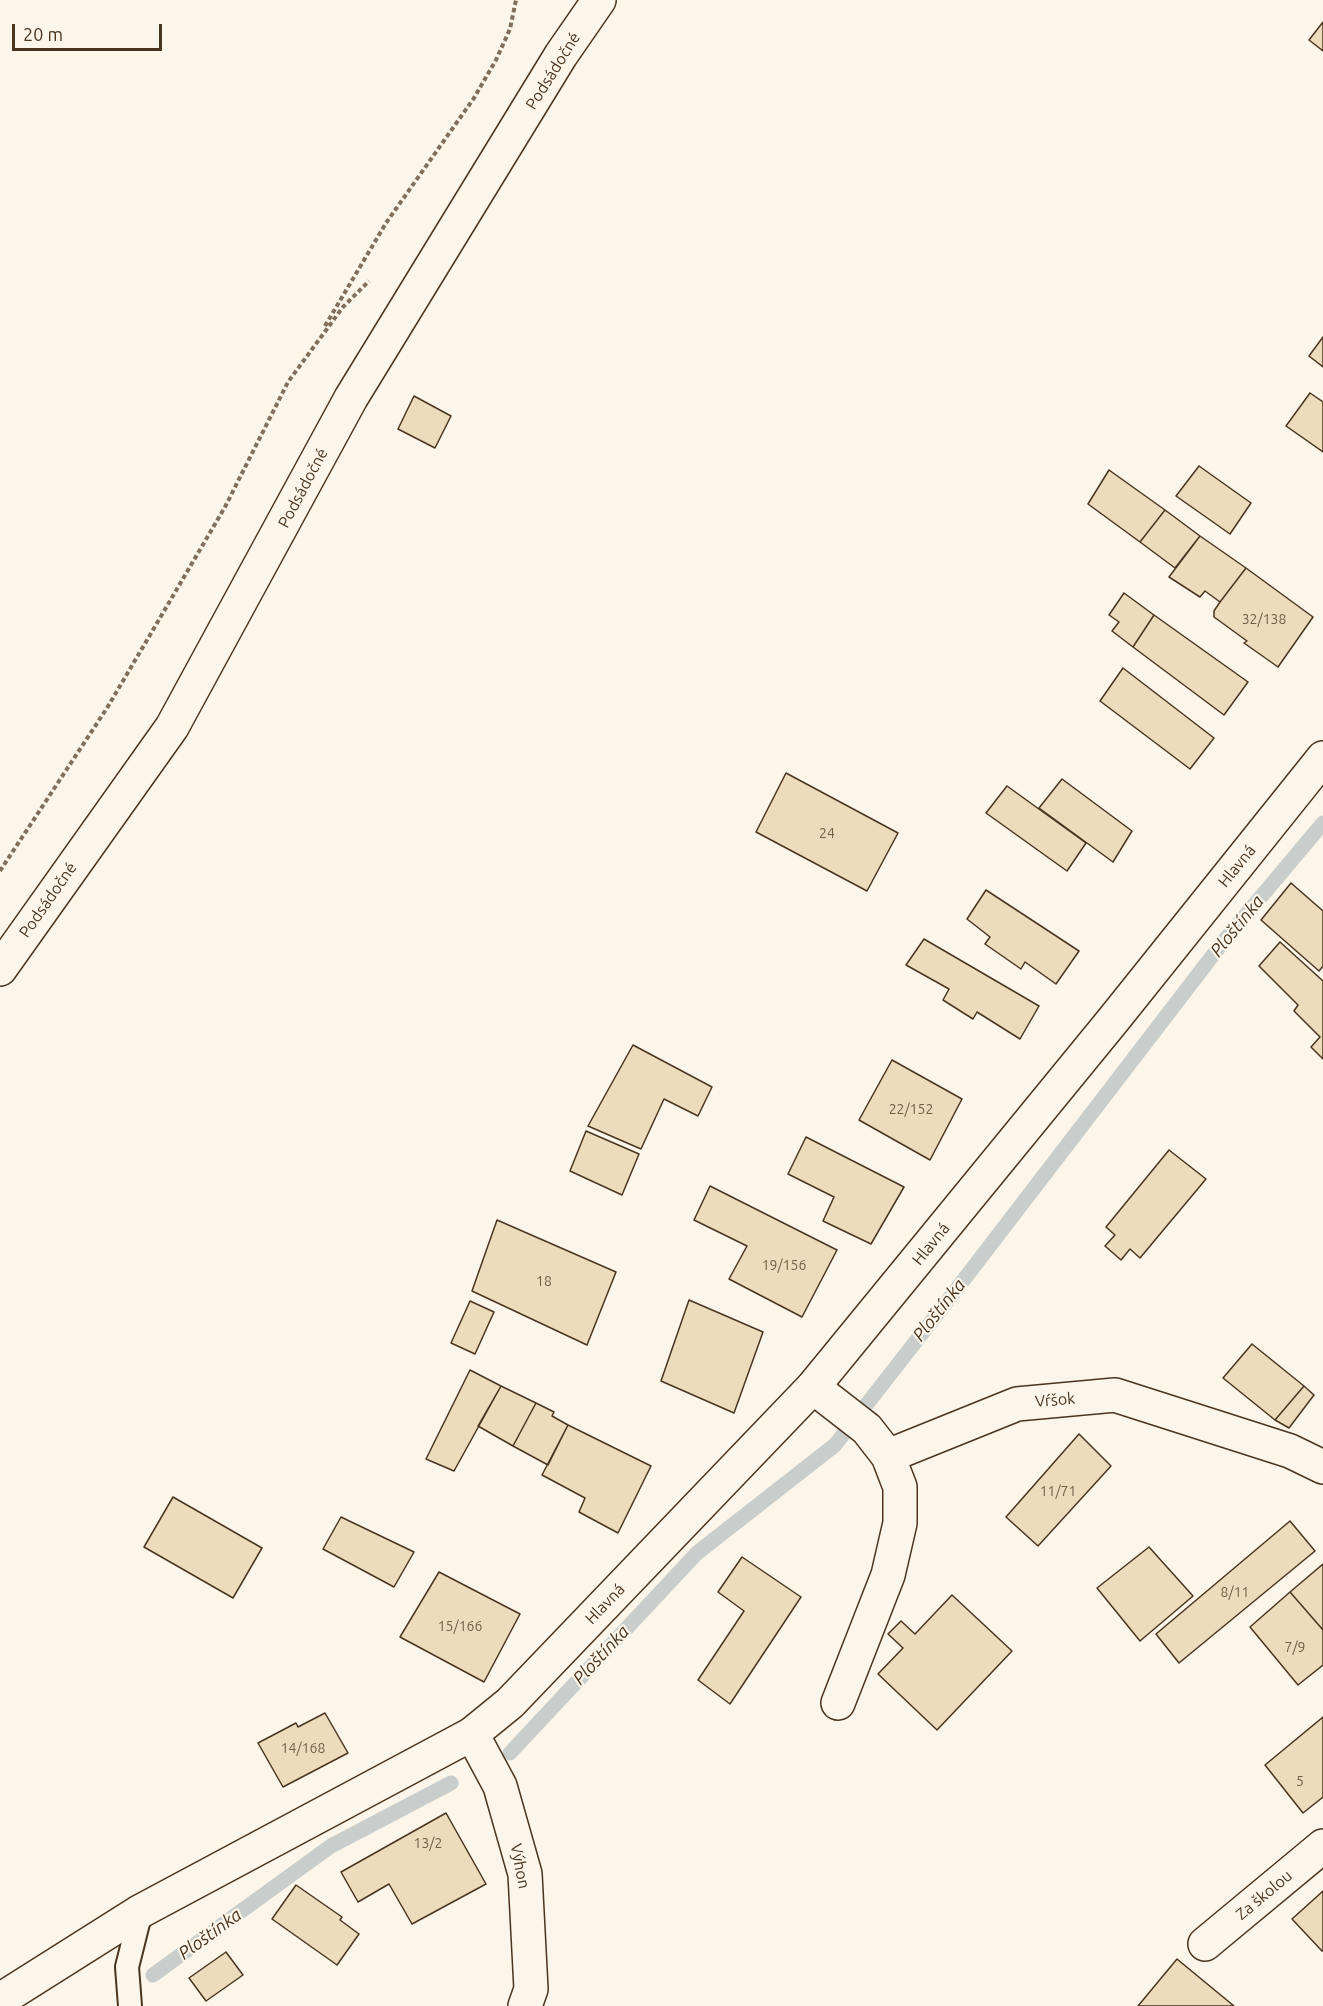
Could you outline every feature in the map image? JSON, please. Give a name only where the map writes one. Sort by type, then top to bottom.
[{"type":"street","name":"Podsádočné","points":[[0,969],[172,728],[351,398],[561,55],[599,0]]},
{"type":"street","name":"Hlavná","points":[[0,2000],[141,1911],[472,1734],[510,1703],[823,1396],[1114,1019],[1323,758]]},
{"type":"street","name":"Vŕšok","points":[[888,1456],[1017,1404],[1115,1395],[1290,1451],[1323,1467]]},
{"type":"street","points":[[823,1396],[867,1429],[888,1456],[900,1486],[900,1523],[888,1575],[838,1703]]},
{"type":"street","name":"Výhon","points":[[472,1734],[500,1786],[525,1874],[531,1989],[525,2006]]},
{"type":"street","name":"Za školou","points":[[1205,1944],[1323,1846]]},
{"type":"lane","points":[[130,2006],[127,1967],[141,1911]]},
{"type":"path","points":[[319,338],[386,223],[474,98],[496,60],[510,28],[516,0]]},
{"type":"path","points":[[0,870],[107,708],[225,507],[256,441],[288,382],[343,307],[372,278]]},
{"type":"building","points":[[1323,22],[1323,51],[1309,40]]},
{"type":"building","points":[[1323,337],[1323,367],[1309,356]]},
{"type":"building","points":[[1310,393],[1323,402],[1323,452],[1286,426]]},
{"type":"building","points":[[414,396],[451,416],[435,448],[398,429]]},
{"type":"building","points":[[1199,466],[1251,503],[1230,534],[1176,496]]},
{"type":"building","points":[[1109,470],[1165,510],[1140,542],[1088,504]]},
{"type":"building","points":[[1165,510],[1200,536],[1175,568],[1140,542]]},
{"type":"building","points":[[1200,536],[1246,568],[1220,602],[1205,591],[1200,597],[1169,577]]},
{"type":"building","points":[[1246,568],[1313,617],[1278,667],[1244,643],[1247,641],[1214,617],[1214,611]]},
{"type":"building","points":[[1124,593],[1154,615],[1133,647],[1112,631],[1119,622],[1109,615]]},
{"type":"building","points":[[1154,615],[1248,682],[1224,715],[1133,647]]},
{"type":"building","points":[[1123,668],[1214,738],[1190,769],[1100,701]]},
{"type":"building","points":[[786,773],[898,833],[867,891],[756,832]]},
{"type":"building","points":[[1062,779],[1132,831],[1113,862],[1039,808]]},
{"type":"building","points":[[1007,786],[1086,843],[1067,871],[986,813]]},
{"type":"building","points":[[1291,883],[1323,911],[1323,966],[1319,971],[1261,920]]},
{"type":"building","points":[[986,890],[1079,951],[1056,984],[1025,962],[1021,969],[985,944],[990,937],[967,919]]},
{"type":"building","points":[[924,939],[1039,1006],[1020,1039],[977,1012],[973,1019],[943,1000],[949,989],[906,965]]},
{"type":"building","points":[[1280,942],[1323,981],[1323,1059],[1311,1047],[1320,1037],[1294,1011],[1298,1005],[1259,966]]},
{"type":"building","points":[[633,1045],[712,1087],[698,1116],[664,1099],[641,1149],[588,1126]]},
{"type":"building","points":[[892,1060],[962,1099],[930,1160],[859,1120]]},
{"type":"building","points":[[586,1131],[639,1154],[622,1195],[570,1171]]},
{"type":"building","points":[[806,1137],[904,1187],[871,1244],[823,1221],[834,1197],[788,1174]]},
{"type":"building","points":[[1169,1150],[1206,1179],[1140,1258],[1130,1249],[1121,1260],[1105,1246],[1115,1235],[1106,1227]]},
{"type":"building","points":[[710,1186],[837,1250],[802,1317],[729,1279],[747,1246],[694,1220]]},
{"type":"building","points":[[497,1220],[616,1272],[587,1345],[472,1291]]},
{"type":"building","points":[[689,1300],[763,1332],[734,1413],[661,1381]]},
{"type":"building","points":[[470,1301],[494,1312],[475,1354],[451,1343]]},
{"type":"building","points":[[1252,1344],[1304,1386],[1275,1420],[1223,1378]]},
{"type":"building","points":[[470,1370],[501,1386],[454,1471],[426,1459]]},
{"type":"building","points":[[501,1386],[536,1403],[513,1446],[478,1426]]},
{"type":"building","points":[[1304,1386],[1314,1395],[1289,1428],[1275,1420]]},
{"type":"building","points":[[536,1403],[554,1412],[552,1416],[568,1425],[548,1465],[513,1446]]},
{"type":"building","points":[[568,1425],[651,1466],[618,1533],[579,1512],[585,1498],[542,1475]]},
{"type":"building","points":[[1079,1434],[1111,1466],[1038,1546],[1006,1517]]},
{"type":"building","points":[[173,1497],[262,1548],[233,1598],[144,1547]]},
{"type":"building","points":[[341,1517],[414,1552],[394,1587],[323,1549]]},
{"type":"building","points":[[1290,1521],[1315,1551],[1179,1663],[1156,1634]]},
{"type":"building","points":[[1149,1547],[1193,1596],[1140,1641],[1097,1588]]},
{"type":"building","points":[[742,1557],[801,1597],[730,1704],[698,1680],[744,1611],[718,1592]]},
{"type":"building","points":[[1323,1564],[1323,1630],[1290,1592]]},
{"type":"building","points":[[439,1572],[520,1614],[484,1682],[400,1637]]},
{"type":"building","points":[[1290,1592],[1323,1630],[1323,1665],[1298,1685],[1250,1627]]},
{"type":"building","points":[[952,1595],[1012,1651],[937,1730],[878,1674],[903,1648],[888,1634],[901,1621],[915,1634]]},
{"type":"building","points":[[325,1713],[348,1753],[283,1787],[258,1743],[296,1723],[298,1727]]},
{"type":"building","points":[[1323,1717],[1323,1797],[1303,1813],[1265,1765]]},
{"type":"building","points":[[446,1813],[486,1884],[412,1924],[389,1884],[358,1902],[341,1872]]},
{"type":"building","points":[[296,1885],[342,1917],[340,1920],[359,1934],[337,1965],[272,1919]]},
{"type":"building","points":[[1323,1891],[1323,1951],[1322,1951],[1292,1919]]},
{"type":"building","points":[[226,1952],[243,1975],[206,2001],[189,1978]]},
{"type":"building","points":[[1177,1959],[1234,2006],[1138,2006]]},
{"type":"waterway","name":"Ploštínka","points":[[510,1753],[697,1553],[835,1445],[1223,942],[1323,823]]},
{"type":"waterway","name":"Ploštínka","points":[[153,1975],[331,1846],[451,1783]]}]
